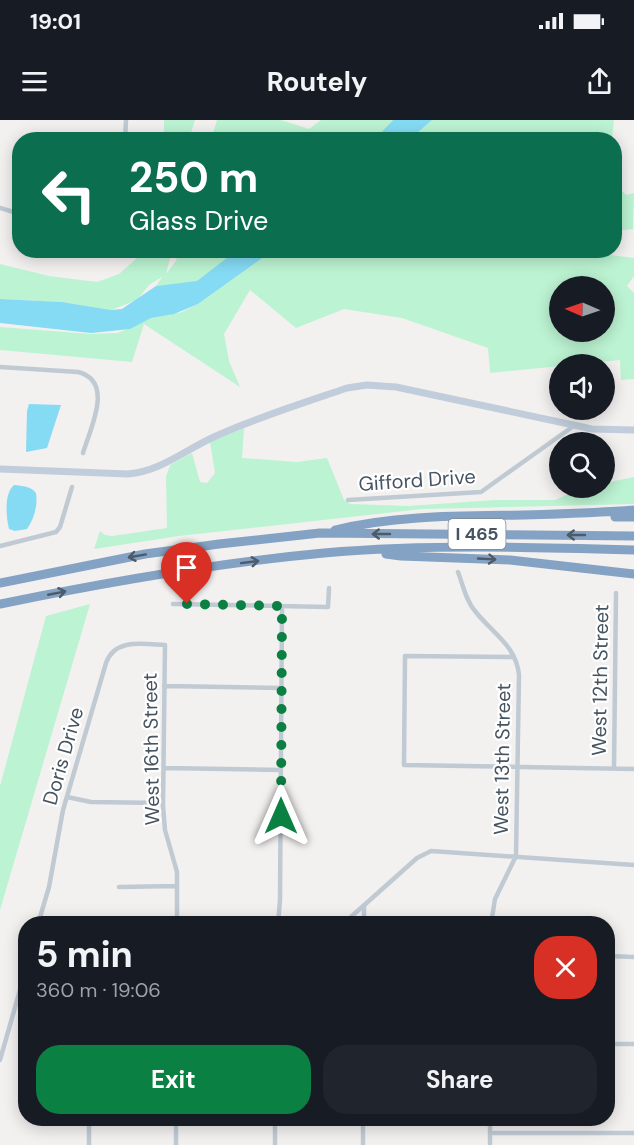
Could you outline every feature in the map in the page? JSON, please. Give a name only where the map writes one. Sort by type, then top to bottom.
[{"type":"highway","points":[[320,533],[363,523],[438,517],[634,510]]},
{"type":"highway","points":[[566,514],[634,517]]},
{"type":"highway","name":"I 465","points":[[0,583],[145,554],[320,533],[634,536]]},
{"type":"highway","name":"I 465","points":[[0,604],[200,568],[323,554],[469,547],[634,550]]},
{"type":"highway","points":[[366,551],[401,556],[521,561],[634,573]]},
{"type":"street","points":[[0,367],[78,372],[91,379],[97,388],[98,398],[83,453]]},
{"type":"street","points":[[0,469],[128,474],[143,472],[165,464],[206,440],[227,431],[346,388],[367,385],[396,387],[604,430],[634,430]]},
{"type":"street","name":"Gifford Drive","points":[[348,500],[481,492],[575,425]]},
{"type":"street","points":[[0,546],[56,532],[72,488]]},
{"type":"street","name":"West 13th Street","points":[[458,572],[471,606],[505,642],[514,657],[519,675],[516,856],[495,899],[492,916]]},
{"type":"street","points":[[173,604],[328,607],[329,588]]},
{"type":"street","name":"West 12th Street","points":[[614,768],[616,593]]},
{"type":"street","points":[[279,916],[282,606]]},
{"type":"street","name":"Doris Drive","points":[[40,916],[49,887],[56,840],[67,797],[107,658],[114,651],[126,645],[165,645]]},
{"type":"street","name":"West 16th Street","points":[[165,645],[165,830],[177,872],[177,916]]},
{"type":"street","points":[[514,657],[405,656],[404,765],[634,769]]},
{"type":"street","points":[[164,686],[281,688]]},
{"type":"street","points":[[164,768],[281,770]]},
{"type":"street","points":[[67,797],[91,802],[164,803]]},
{"type":"street","points":[[352,916],[417,858],[428,852],[441,850],[634,865]]},
{"type":"street","points":[[119,887],[177,886]]},
{"type":"street","points":[[364,905],[364,916]]},
{"type":"street","points":[[615,956],[634,957]]},
{"type":"street","points":[[0,1060],[18,997]]},
{"type":"street","points":[[615,1044],[634,1044]]},
{"type":"street","points":[[89,1126],[89,1145]]},
{"type":"street","points":[[176,1126],[176,1145]]},
{"type":"street","points":[[275,1126],[275,1145]]},
{"type":"street","points":[[363,1126],[363,1145]]},
{"type":"street","points":[[490,1126],[490,1145]]},
{"type":"street","points":[[490,1133],[634,1134]]},
{"type":"green space","points":[[164,120],[195,120],[191,132],[164,132]]},
{"type":"green space","points":[[217,120],[281,120],[309,129],[321,120],[393,120],[382,132],[213,132]]},
{"type":"green space","points":[[432,120],[614,120],[613,132],[418,132]]},
{"type":"green space","points":[[622,191],[626,195],[634,193],[633,229],[622,230]]},
{"type":"green space","points":[[137,258],[170,258],[166,274],[177,258],[230,258],[197,282],[156,286],[162,277],[149,285],[137,300],[111,310],[62,302],[0,299],[0,264],[49,276],[97,282],[119,274]]},
{"type":"green space","points":[[262,258],[634,258],[634,276],[627,286],[634,293],[634,379],[621,380],[620,360],[615,360],[615,354],[549,354],[549,367],[490,373],[488,348],[402,318],[344,309],[296,328],[250,290],[224,334],[229,361],[240,387],[144,324],[132,362],[0,350],[0,327],[91,334],[118,333],[151,318],[182,312],[198,304]]},
{"type":"green space","points":[[244,428],[242,458],[297,462],[327,458],[344,500],[350,504],[408,506],[495,500],[615,498],[615,481],[634,477],[634,504],[422,509],[179,536],[94,549],[100,531],[112,536],[167,528],[166,477],[170,465],[192,453],[200,482],[207,483],[215,473],[210,442]]},
{"type":"green space","points":[[90,604],[0,910],[0,786],[46,616]]},
{"type":"water","points":[[393,120],[432,120],[418,132],[382,132]]},
{"type":"water","points":[[227,258],[262,258],[198,304],[174,314],[151,318],[130,329],[91,333],[0,323],[0,299],[62,302],[111,310],[122,309],[156,286],[197,281]]},
{"type":"water","points":[[29,404],[61,405],[47,448],[26,452],[27,411]]},
{"type":"water","points":[[14,485],[32,489],[36,493],[32,521],[27,529],[15,531],[9,529],[7,512],[7,499]]},
{"type":"route","points":[[187,604],[282,606],[281,816]]}]
